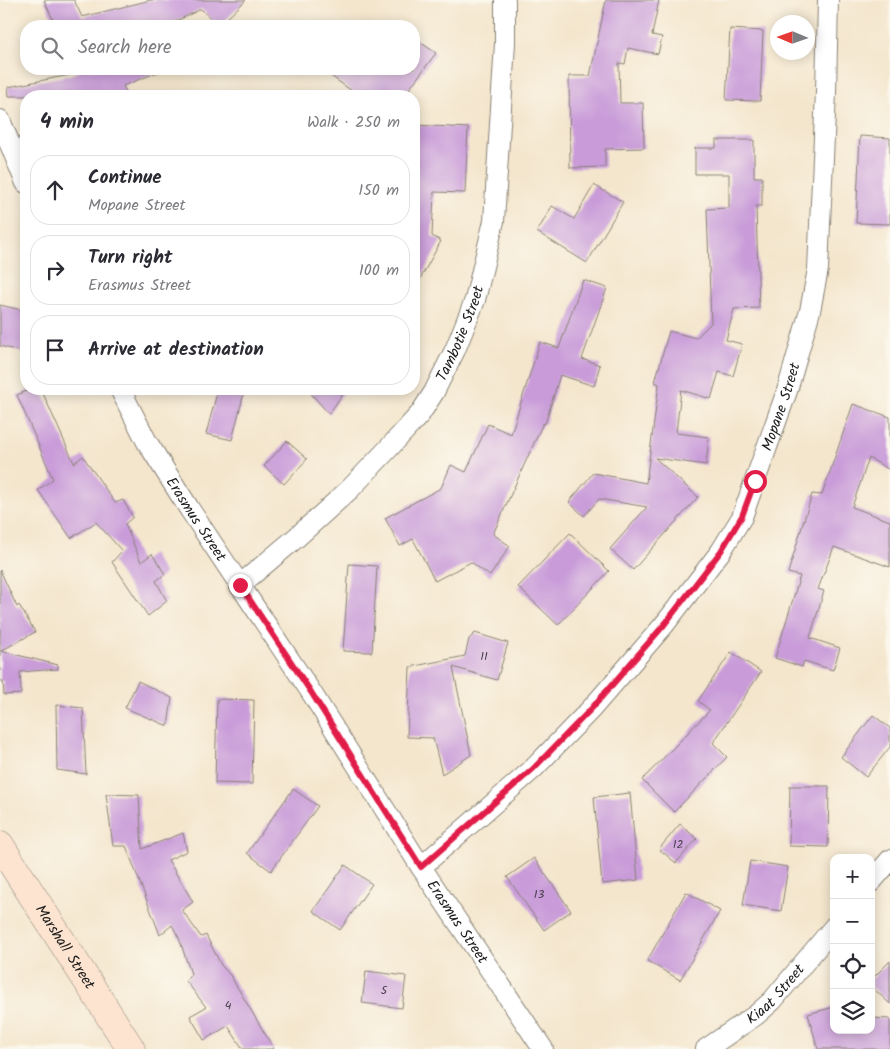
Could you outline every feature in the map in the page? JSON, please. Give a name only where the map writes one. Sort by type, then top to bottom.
[{"type":"street","name":"Tambotie Street","points":[[240,585],[344,495],[387,450],[420,414],[456,350],[475,300],[494,221],[505,43],[505,0]]},
{"type":"street","name":"Mopane Street","points":[[421,867],[533,769],[592,708],[664,625],[721,551],[742,516],[787,391],[810,310],[818,269],[826,102],[828,0]]},
{"type":"street","points":[[0,120],[20,168]]},
{"type":"street","name":"Erasmus Street","points":[[123,395],[147,442],[204,533],[311,692],[421,867],[543,1049]]},
{"type":"street","name":"Marshall Street","points":[[0,845],[131,1049]]},
{"type":"street","points":[[875,877],[890,860]]},
{"type":"street","name":"Kiaat Street","points":[[706,1049],[756,1015],[772,1001],[830,932]]},
{"type":"building","points":[[44,0],[74,0],[82,17],[151,0],[246,0],[225,20],[213,20],[201,9],[178,20],[53,20]]},
{"type":"building","points":[[606,0],[659,0],[652,35],[662,37],[658,54],[628,48],[625,64],[619,63],[620,103],[643,103],[644,148],[605,149],[605,167],[570,168],[569,76],[590,76]]},
{"type":"building","points":[[730,29],[763,31],[760,101],[726,100]]},
{"type":"building","points":[[420,42],[436,53],[420,74]]},
{"type":"building","points":[[70,75],[150,75],[123,86],[125,90],[20,90],[20,96],[9,96],[8,87]]},
{"type":"building","points":[[329,75],[420,75],[408,90],[351,90]]},
{"type":"building","points":[[420,125],[468,128],[465,193],[434,192],[432,236],[441,241],[420,279]]},
{"type":"building","points":[[860,136],[890,138],[890,224],[856,223]]},
{"type":"building","points":[[716,140],[754,140],[754,177],[762,177],[762,206],[756,206],[759,308],[734,309],[726,340],[742,344],[733,376],[719,372],[711,399],[681,390],[676,433],[709,437],[706,465],[655,458],[698,497],[633,570],[610,549],[647,507],[599,499],[584,516],[569,502],[593,473],[646,483],[659,384],[655,382],[669,331],[696,338],[711,323],[707,209],[729,208],[729,174],[695,174],[695,148],[716,148]]},
{"type":"building","points":[[594,185],[623,202],[587,263],[537,232],[552,206],[574,219]]},
{"type":"building","points":[[583,280],[607,288],[582,359],[600,365],[594,386],[560,375],[545,424],[543,423],[493,534],[510,546],[490,576],[471,562],[435,581],[413,539],[400,546],[385,518],[441,488],[451,465],[466,472],[488,424],[511,434],[540,342],[559,348]]},
{"type":"building","points":[[0,305],[20,310],[20,351],[0,346]]},
{"type":"building","points":[[17,395],[44,395],[74,463],[83,456],[115,503],[123,500],[133,517],[125,524],[141,562],[152,554],[165,574],[156,581],[167,601],[148,616],[112,562],[122,551],[96,522],[71,538],[38,490],[53,479]]},
{"type":"building","points":[[216,395],[243,395],[232,440],[206,434]]},
{"type":"building","points":[[312,395],[342,395],[329,414]]},
{"type":"building","points":[[853,404],[890,417],[890,470],[869,458],[852,507],[890,521],[890,567],[834,547],[818,589],[824,591],[810,638],[840,648],[833,670],[804,661],[802,667],[775,658],[800,576],[788,573],[812,494],[822,495]]},
{"type":"building","points":[[287,441],[307,459],[284,484],[264,466]]},
{"type":"building","points":[[570,533],[609,571],[558,625],[518,587]]},
{"type":"building","points":[[349,564],[377,566],[372,652],[343,651]]},
{"type":"building","points":[[0,570],[17,607],[19,605],[35,632],[1,651],[58,665],[58,669],[20,672],[21,694],[4,695],[3,681],[0,681]]},
{"type":"building","points":[[475,633],[508,643],[497,680],[453,667],[471,755],[442,774],[433,738],[407,737],[410,667],[465,656],[469,639]]},
{"type":"building","points":[[731,652],[761,672],[713,743],[727,757],[674,812],[642,780],[710,710],[698,701]]},
{"type":"building","points":[[138,681],[172,698],[168,726],[125,708]]},
{"type":"building","points":[[217,699],[254,700],[252,784],[215,783]]},
{"type":"building","points":[[56,705],[83,708],[86,774],[57,770]]},
{"type":"building","points":[[873,715],[890,728],[890,747],[866,777],[841,757]]},
{"type":"building","points":[[790,786],[829,786],[828,847],[789,846]]},
{"type":"building","points":[[293,789],[318,806],[271,871],[247,853]]},
{"type":"building","points":[[630,793],[638,880],[602,884],[594,797]]},
{"type":"building","points":[[106,794],[139,795],[142,849],[183,833],[187,851],[168,860],[193,902],[182,910],[201,937],[206,935],[221,965],[230,975],[274,1049],[243,1049],[228,1026],[204,1040],[190,1016],[206,1007],[186,981],[191,974],[179,938],[172,925],[160,935],[126,846],[113,846]]},
{"type":"building","points":[[680,824],[697,839],[676,863],[659,849]]},
{"type":"building","points":[[534,858],[571,911],[544,930],[507,877]]},
{"type":"building","points":[[750,861],[788,867],[781,911],[743,905]]},
{"type":"building","points":[[345,865],[372,884],[340,930],[313,911]]},
{"type":"building","points":[[686,892],[720,911],[680,980],[647,961]]},
{"type":"building","points":[[890,961],[890,1004],[875,990],[875,976]]},
{"type":"building","points":[[366,971],[406,976],[402,1008],[362,1003]]},
{"type":"building","points":[[830,1008],[830,1034],[875,1034],[875,1018],[890,1019],[890,1049],[818,1049],[808,1014]]},
{"type":"route","points":[[240,585],[311,692],[421,867],[533,769],[592,708],[664,625],[721,551],[742,516],[755,481]]}]
